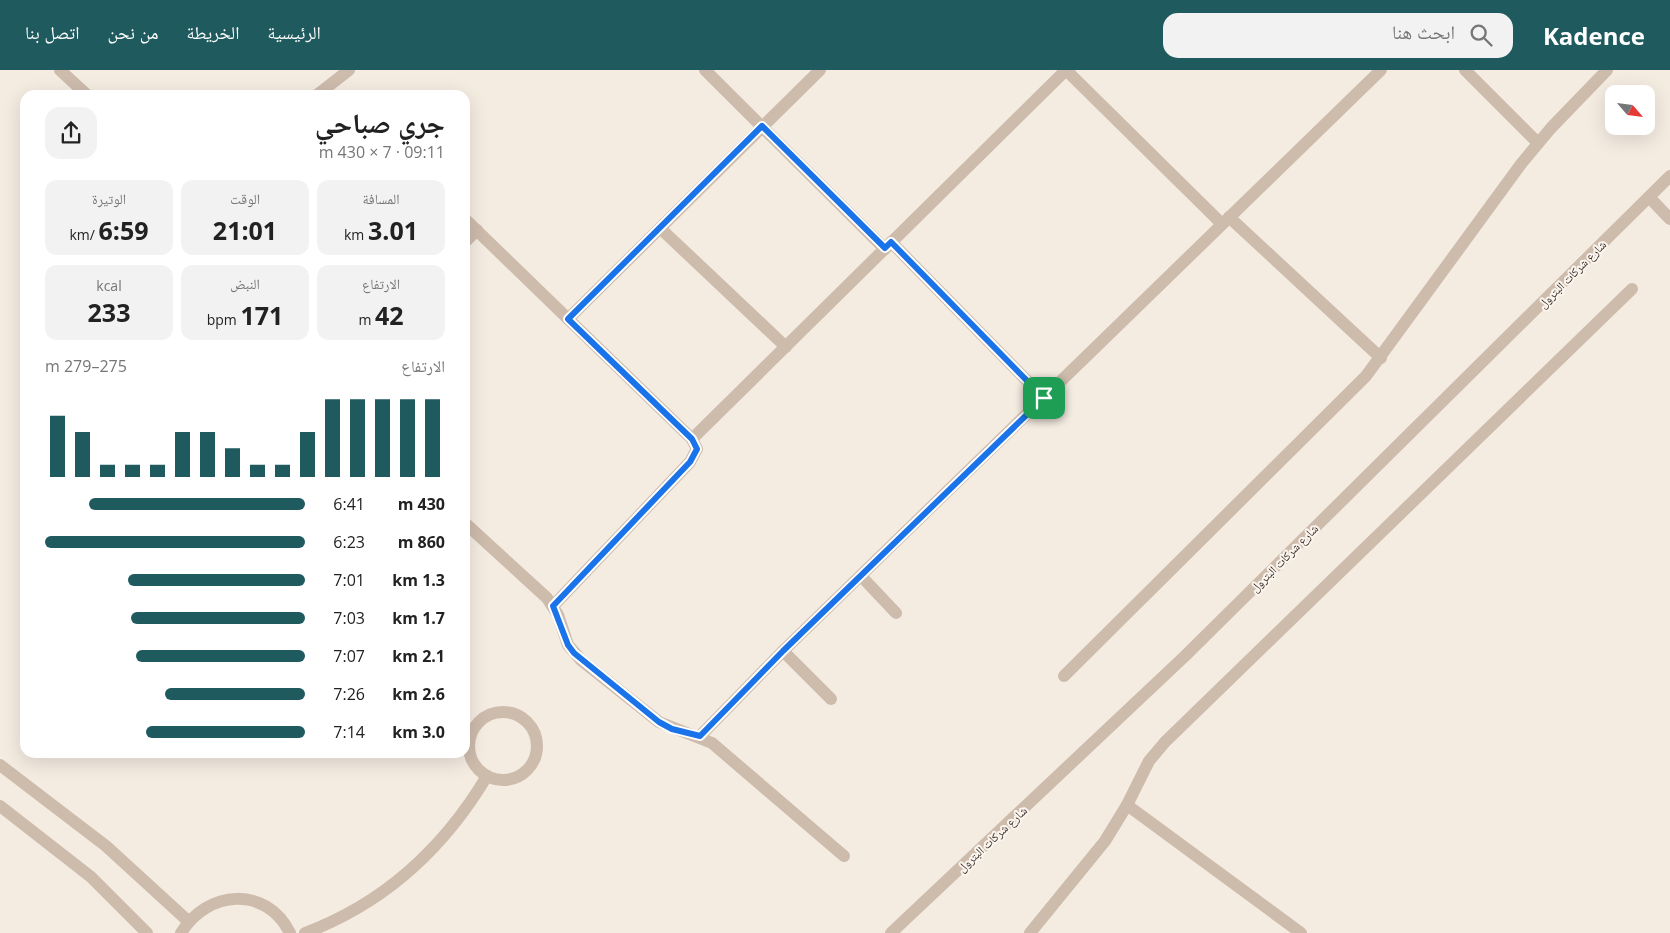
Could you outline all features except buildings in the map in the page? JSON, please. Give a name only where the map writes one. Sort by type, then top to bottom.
[{"type":"street","points":[[60,70],[82,90]]},
{"type":"street","points":[[334,90],[349,70]]},
{"type":"street","points":[[705,70],[1044,398]]},
{"type":"street","points":[[568,319],[820,70]]},
{"type":"street","points":[[692,439],[1066,70],[1226,221],[1381,358]]},
{"type":"street","points":[[700,736],[783,651],[1381,70]]},
{"type":"street","points":[[1465,70],[1538,143]]},
{"type":"street","points":[[1064,676],[1346,399],[1381,358],[1538,143],[1607,70]]},
{"type":"street","name":"شارع شركات البترول","points":[[891,933],[1184,656],[1670,176]]},
{"type":"street","points":[[1650,197],[1670,219]]},
{"type":"street","points":[[470,224],[692,439],[697,449],[690,462],[553,606]]},
{"type":"street","points":[[660,228],[786,347]]},
{"type":"street","points":[[470,237],[477,230]]},
{"type":"street","points":[[1030,933],[1105,841],[1127,806],[1145,768],[1165,742],[1632,289]]},
{"type":"street","points":[[470,528],[553,606],[568,645],[581,660],[659,722],[672,729],[700,736],[712,743],[844,856]]},
{"type":"street","points":[[861,576],[896,613]]},
{"type":"street","points":[[783,651],[831,699]]},
{"type":"street","points":[[470,736],[475,725],[484,717],[495,712],[507,712],[518,715],[527,722],[534,732],[536,744],[535,756],[530,766],[521,774],[510,779],[498,780],[487,776],[478,769],[471,759],[470,754]]},
{"type":"street","points":[[0,765],[106,846],[188,921]]},
{"type":"street","points":[[305,933],[358,909],[388,890],[415,867],[455,825],[487,776]]},
{"type":"street","points":[[0,806],[91,877],[147,933]]},
{"type":"street","points":[[1127,806],[1301,933]]},
{"type":"street","points":[[180,933],[188,921],[200,910],[214,902],[229,899],[245,899],[261,904],[274,912],[290,933]]},
{"type":"route","points":[[762,126],[885,248],[891,242],[1044,398],[783,651],[700,736],[672,729],[647,714],[581,660],[568,645],[553,606],[690,462],[695,456],[697,449],[692,439],[568,319],[762,126]]}]
